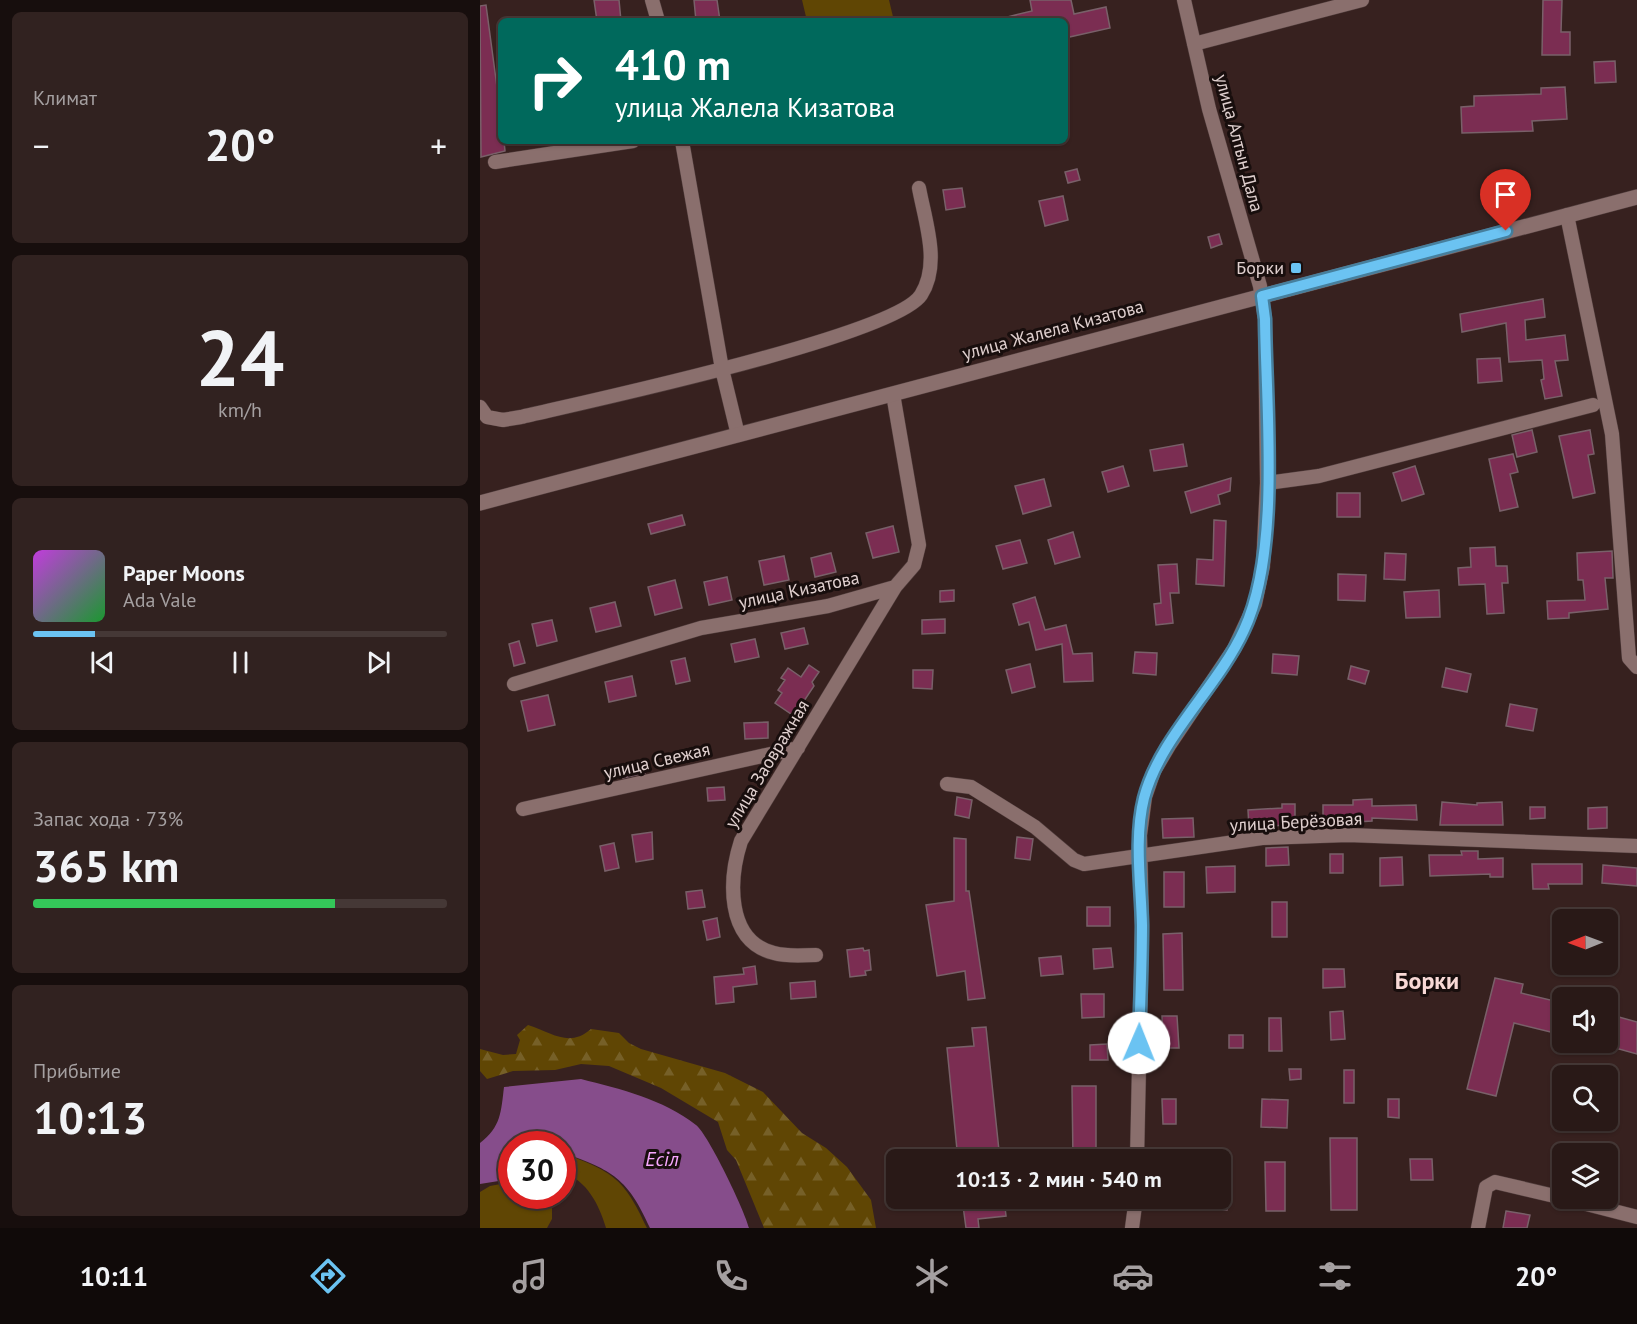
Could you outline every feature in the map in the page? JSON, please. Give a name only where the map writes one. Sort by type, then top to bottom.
[{"type":"main road","name":"улица Жалела Кизатова","points":[[480,503],[1637,197]]},
{"type":"street","points":[[652,0],[657,18]]},
{"type":"street","name":"улица Алтын Дала","points":[[1137,1149],[1142,927],[1141,817],[1145,797],[1155,771],[1234,649],[1255,604],[1263,566],[1267,483],[1265,319],[1262,296],[1209,109],[1184,0]]},
{"type":"street","points":[[1194,44],[1362,0]]},
{"type":"street","points":[[495,162],[613,144]]},
{"type":"street","points":[[683,144],[722,369],[738,435]]},
{"type":"street","points":[[480,407],[487,417],[512,418],[722,369],[881,321],[911,306],[926,286],[931,260],[919,188]]},
{"type":"street","points":[[1567,215],[1612,434],[1628,649],[1629,658],[1637,667]]},
{"type":"street","points":[[893,393],[919,545],[919,553],[914,565],[895,587]]},
{"type":"street","points":[[1267,483],[1319,476],[1593,405]]},
{"type":"street","name":"улица Кизатова","points":[[514,684],[701,628],[828,606],[895,587]]},
{"type":"street","name":"улица Заовражная","points":[[816,955],[785,955],[760,947],[741,927],[733,894],[733,873],[741,841],[895,587]]},
{"type":"street","name":"улица Свежая","points":[[523,809],[798,748]]},
{"type":"street","name":"улица Берёзовая","points":[[947,784],[971,787],[1035,827],[1074,860],[1084,864],[1262,838],[1348,834],[1637,846]]},
{"type":"street","points":[[1478,1228],[1486,1187],[1490,1183],[1495,1182],[1552,1195]]},
{"type":"street","points":[[1132,1228],[1135,1209]]},
{"type":"street","points":[[1606,1209],[1637,1217]]},
{"type":"green space","points":[[802,0],[889,0],[893,18],[806,18]]},
{"type":"green space","points":[[528,1025],[568,1038],[583,1035],[591,1029],[619,1033],[629,1043],[641,1049],[725,1073],[763,1092],[802,1133],[826,1148],[847,1167],[871,1200],[876,1228],[764,1228],[736,1160],[727,1150],[718,1122],[661,1088],[609,1066],[581,1064],[555,1070],[513,1071],[487,1079],[480,1071],[480,1049],[503,1055],[516,1054],[520,1040],[517,1035]]},
{"type":"green space","points":[[576,1158],[615,1179],[631,1198],[647,1228],[606,1228],[591,1194],[576,1179]]},
{"type":"green space","points":[[498,1184],[498,1209],[552,1209],[552,1219],[547,1228],[480,1228],[480,1192]]},
{"type":"water","name":"Есіл","points":[[581,1079],[626,1091],[670,1108],[702,1131],[726,1174],[749,1228],[650,1228],[634,1198],[617,1178],[595,1165],[576,1158],[576,1131],[498,1131],[498,1181],[480,1184],[480,1143],[492,1131],[499,1118],[504,1087]]},
{"type":"building","points":[[594,0],[619,0],[621,18],[597,18]]},
{"type":"building","points":[[694,0],[717,0],[720,18],[696,18]]},
{"type":"building","points":[[1030,0],[1071,0],[1074,14],[1106,7],[1110,28],[1068,37],[1068,18],[1007,18],[1032,11]]},
{"type":"building","points":[[1543,0],[1562,0],[1561,32],[1570,32],[1570,55],[1542,55]]},
{"type":"building","points":[[486,5],[498,95],[498,144],[504,144],[505,151],[481,157],[480,6]]},
{"type":"building","points":[[1615,61],[1616,82],[1595,83],[1594,62]]},
{"type":"building","points":[[1565,87],[1567,119],[1532,121],[1533,131],[1462,133],[1461,107],[1474,106],[1474,96],[1541,94],[1541,88]]},
{"type":"building","points":[[1077,169],[1080,180],[1068,183],[1065,172]]},
{"type":"building","points":[[962,188],[965,207],[946,210],[943,190]]},
{"type":"building","points":[[1063,196],[1068,220],[1045,226],[1039,201]]},
{"type":"building","points":[[1219,234],[1222,244],[1211,248],[1208,237]]},
{"type":"building","points":[[1543,299],[1545,317],[1525,320],[1526,340],[1565,335],[1568,360],[1555,361],[1562,396],[1545,399],[1541,380],[1544,379],[1542,360],[1509,362],[1506,323],[1462,332],[1460,314]]},
{"type":"building","points":[[1500,358],[1502,381],[1478,383],[1477,359]]},
{"type":"building","points":[[1532,430],[1537,452],[1517,457],[1512,435]]},
{"type":"building","points":[[1590,430],[1594,454],[1588,455],[1595,493],[1573,498],[1559,436]]},
{"type":"building","points":[[1183,444],[1187,466],[1154,471],[1150,450]]},
{"type":"building","points":[[1513,454],[1518,472],[1510,474],[1518,507],[1500,511],[1489,459]]},
{"type":"building","points":[[1123,466],[1129,486],[1108,492],[1102,472]]},
{"type":"building","points":[[1415,466],[1424,494],[1402,501],[1393,473]]},
{"type":"building","points":[[1231,478],[1230,491],[1218,495],[1220,504],[1191,513],[1185,492]]},
{"type":"building","points":[[1044,479],[1051,506],[1023,514],[1015,486]]},
{"type":"building","points":[[1337,493],[1360,493],[1360,517],[1337,517]]},
{"type":"building","points":[[682,515],[685,525],[651,534],[648,524]]},
{"type":"building","points":[[1214,520],[1226,521],[1224,586],[1196,584],[1197,559],[1213,560]]},
{"type":"building","points":[[893,526],[899,552],[873,558],[866,533]]},
{"type":"building","points":[[1073,532],[1080,557],[1055,564],[1048,540]]},
{"type":"building","points":[[1020,540],[1027,563],[1003,569],[996,546]]},
{"type":"building","points":[[1495,547],[1496,566],[1507,566],[1508,583],[1502,583],[1504,613],[1487,614],[1485,584],[1459,585],[1458,568],[1471,567],[1470,548]]},
{"type":"building","points":[[1612,551],[1613,578],[1605,578],[1608,609],[1569,613],[1569,618],[1548,619],[1547,601],[1585,600],[1583,580],[1578,580],[1577,553]]},
{"type":"building","points":[[831,553],[836,572],[815,577],[811,558]]},
{"type":"building","points":[[1385,553],[1406,554],[1405,580],[1384,579]]},
{"type":"building","points":[[784,556],[789,580],[764,585],[759,561]]},
{"type":"building","points":[[1177,564],[1179,593],[1170,593],[1173,623],[1156,625],[1154,604],[1161,603],[1158,565]]},
{"type":"building","points":[[1338,574],[1366,575],[1365,601],[1338,600]]},
{"type":"building","points":[[727,577],[732,600],[709,605],[704,582]]},
{"type":"building","points":[[675,580],[682,608],[655,615],[648,587]]},
{"type":"building","points":[[954,590],[954,601],[940,602],[940,591]]},
{"type":"building","points":[[1439,590],[1440,617],[1406,618],[1404,592]]},
{"type":"building","points":[[1035,597],[1045,630],[1066,625],[1073,654],[1092,653],[1093,681],[1064,682],[1062,644],[1036,650],[1029,622],[1019,625],[1013,604]]},
{"type":"building","points":[[615,602],[621,626],[596,632],[590,608]]},
{"type":"building","points":[[945,619],[945,633],[922,634],[922,620]]},
{"type":"building","points":[[552,620],[557,641],[537,646],[532,624]]},
{"type":"building","points":[[804,628],[808,644],[785,649],[781,633]]},
{"type":"building","points":[[755,639],[759,657],[735,662],[731,644]]},
{"type":"building","points":[[519,641],[525,663],[514,666],[509,644]]},
{"type":"building","points":[[1135,652],[1157,653],[1156,675],[1133,673]]},
{"type":"building","points":[[1273,654],[1299,656],[1297,675],[1272,673]]},
{"type":"building","points":[[685,658],[690,681],[676,684],[671,661]]},
{"type":"building","points":[[1030,664],[1035,687],[1012,693],[1006,670]]},
{"type":"building","points":[[809,665],[819,672],[812,682],[814,686],[794,716],[775,703],[782,693],[778,690],[785,680],[781,678],[788,668],[801,677]]},
{"type":"building","points":[[1351,666],[1369,671],[1365,684],[1348,679]]},
{"type":"building","points":[[1446,668],[1471,674],[1467,692],[1442,687]]},
{"type":"building","points":[[913,670],[933,670],[932,689],[913,688]]},
{"type":"building","points":[[632,676],[636,696],[609,702],[605,682]]},
{"type":"building","points":[[548,695],[555,725],[528,731],[521,701]]},
{"type":"building","points":[[1510,704],[1537,709],[1533,731],[1506,726]]},
{"type":"building","points":[[768,722],[768,738],[745,739],[744,723]]},
{"type":"building","points":[[643,762],[645,773],[623,778],[620,767]]},
{"type":"building","points":[[724,787],[725,800],[708,801],[707,788]]},
{"type":"building","points":[[957,797],[972,800],[969,818],[955,815]]},
{"type":"building","points":[[1372,799],[1372,806],[1416,805],[1417,820],[1372,818],[1372,821],[1323,824],[1323,805],[1353,805],[1353,800]]},
{"type":"building","points":[[1442,802],[1477,805],[1477,803],[1502,802],[1503,825],[1440,825]]},
{"type":"building","points":[[1282,804],[1295,804],[1295,824],[1249,828],[1248,810],[1282,808]]},
{"type":"building","points":[[1530,807],[1545,807],[1545,818],[1530,819]]},
{"type":"building","points":[[1607,807],[1607,828],[1588,829],[1588,808]]},
{"type":"building","points":[[1193,818],[1194,837],[1163,838],[1162,819]]},
{"type":"building","points":[[652,832],[653,859],[636,862],[632,835]]},
{"type":"building","points":[[1017,837],[1033,839],[1030,860],[1015,858]]},
{"type":"building","points":[[954,838],[966,839],[966,891],[969,891],[985,998],[968,1000],[965,971],[937,976],[926,905],[954,901]]},
{"type":"building","points":[[614,843],[619,868],[605,871],[600,846]]},
{"type":"building","points":[[1288,847],[1289,865],[1266,866],[1266,848]]},
{"type":"building","points":[[1461,851],[1478,851],[1478,859],[1503,858],[1503,877],[1490,877],[1490,874],[1430,876],[1429,855],[1462,855]]},
{"type":"building","points":[[1330,854],[1343,854],[1343,873],[1330,873]]},
{"type":"building","points":[[1402,857],[1403,885],[1380,886],[1380,858]]},
{"type":"building","points":[[1532,864],[1582,864],[1582,884],[1548,884],[1549,889],[1533,889]]},
{"type":"building","points":[[1603,865],[1637,868],[1637,886],[1602,883]]},
{"type":"building","points":[[1235,866],[1235,892],[1207,893],[1206,867]]},
{"type":"building","points":[[1164,872],[1184,872],[1184,907],[1164,907]]},
{"type":"building","points":[[702,890],[705,907],[688,909],[686,892]]},
{"type":"building","points":[[1272,902],[1287,902],[1287,937],[1272,937]]},
{"type":"building","points":[[1087,907],[1110,907],[1110,926],[1087,926]]},
{"type":"building","points":[[717,918],[720,937],[707,940],[703,921]]},
{"type":"building","points":[[1182,933],[1183,990],[1164,990],[1163,934]]},
{"type":"building","points":[[863,948],[864,951],[869,950],[871,970],[865,971],[866,975],[850,977],[847,950]]},
{"type":"building","points":[[1111,948],[1113,967],[1094,969],[1093,949]]},
{"type":"building","points":[[1061,956],[1063,974],[1041,976],[1039,958]]},
{"type":"building","points":[[755,966],[757,984],[733,987],[734,1002],[716,1004],[714,977],[744,974],[743,968]]},
{"type":"building","points":[[1323,969],[1344,969],[1345,987],[1323,988]]},
{"type":"building","points":[[1495,978],[1523,984],[1521,993],[1552,1000],[1552,1032],[1514,1023],[1496,1096],[1467,1089]]},
{"type":"building","points":[[815,981],[816,997],[791,999],[790,983]]},
{"type":"building","points":[[1081,994],[1104,994],[1104,1017],[1082,1018]]},
{"type":"building","points":[[1343,1011],[1345,1039],[1331,1040],[1330,1012]]},
{"type":"building","points":[[1162,1016],[1177,1016],[1179,1048],[1163,1048]]},
{"type":"building","points":[[1618,1017],[1637,1022],[1637,1054],[1618,1049]]},
{"type":"building","points":[[1269,1018],[1281,1018],[1282,1051],[1269,1051]]},
{"type":"building","points":[[986,1027],[999,1149],[957,1149],[947,1048],[974,1046],[972,1028]]},
{"type":"building","points":[[1229,1035],[1243,1035],[1243,1048],[1229,1048]]},
{"type":"building","points":[[1107,1044],[1108,1060],[1090,1060],[1090,1045]]},
{"type":"building","points":[[1289,1069],[1301,1069],[1301,1079],[1290,1080]]},
{"type":"building","points":[[1344,1070],[1354,1070],[1354,1103],[1344,1103]]},
{"type":"building","points":[[1072,1086],[1096,1086],[1096,1149],[1073,1149]]},
{"type":"building","points":[[1162,1099],[1176,1099],[1176,1124],[1163,1124]]},
{"type":"building","points":[[1262,1099],[1288,1100],[1287,1128],[1261,1127]]},
{"type":"building","points":[[1388,1099],[1399,1099],[1399,1118],[1388,1117]]},
{"type":"building","points":[[1330,1138],[1357,1138],[1357,1210],[1331,1210]]},
{"type":"building","points":[[1410,1159],[1432,1159],[1433,1180],[1411,1180]]},
{"type":"building","points":[[1265,1162],[1285,1162],[1285,1211],[1266,1211]]},
{"type":"building","points":[[963,1209],[1005,1209],[1006,1216],[978,1219],[979,1228],[966,1228]]},
{"type":"building","points":[[1506,1211],[1530,1215],[1527,1228],[1503,1228]]},
{"type":"place","name":"Борки","points":[[1296,268]]},
{"type":"district","name":"Борки","points":[[1427,981]]},
{"type":"route","points":[[1139,1043],[1142,927],[1140,835],[1145,797],[1155,771],[1170,744],[1234,649],[1244,630],[1255,604],[1263,566],[1267,483],[1265,319],[1262,296],[1506,231]]}]
